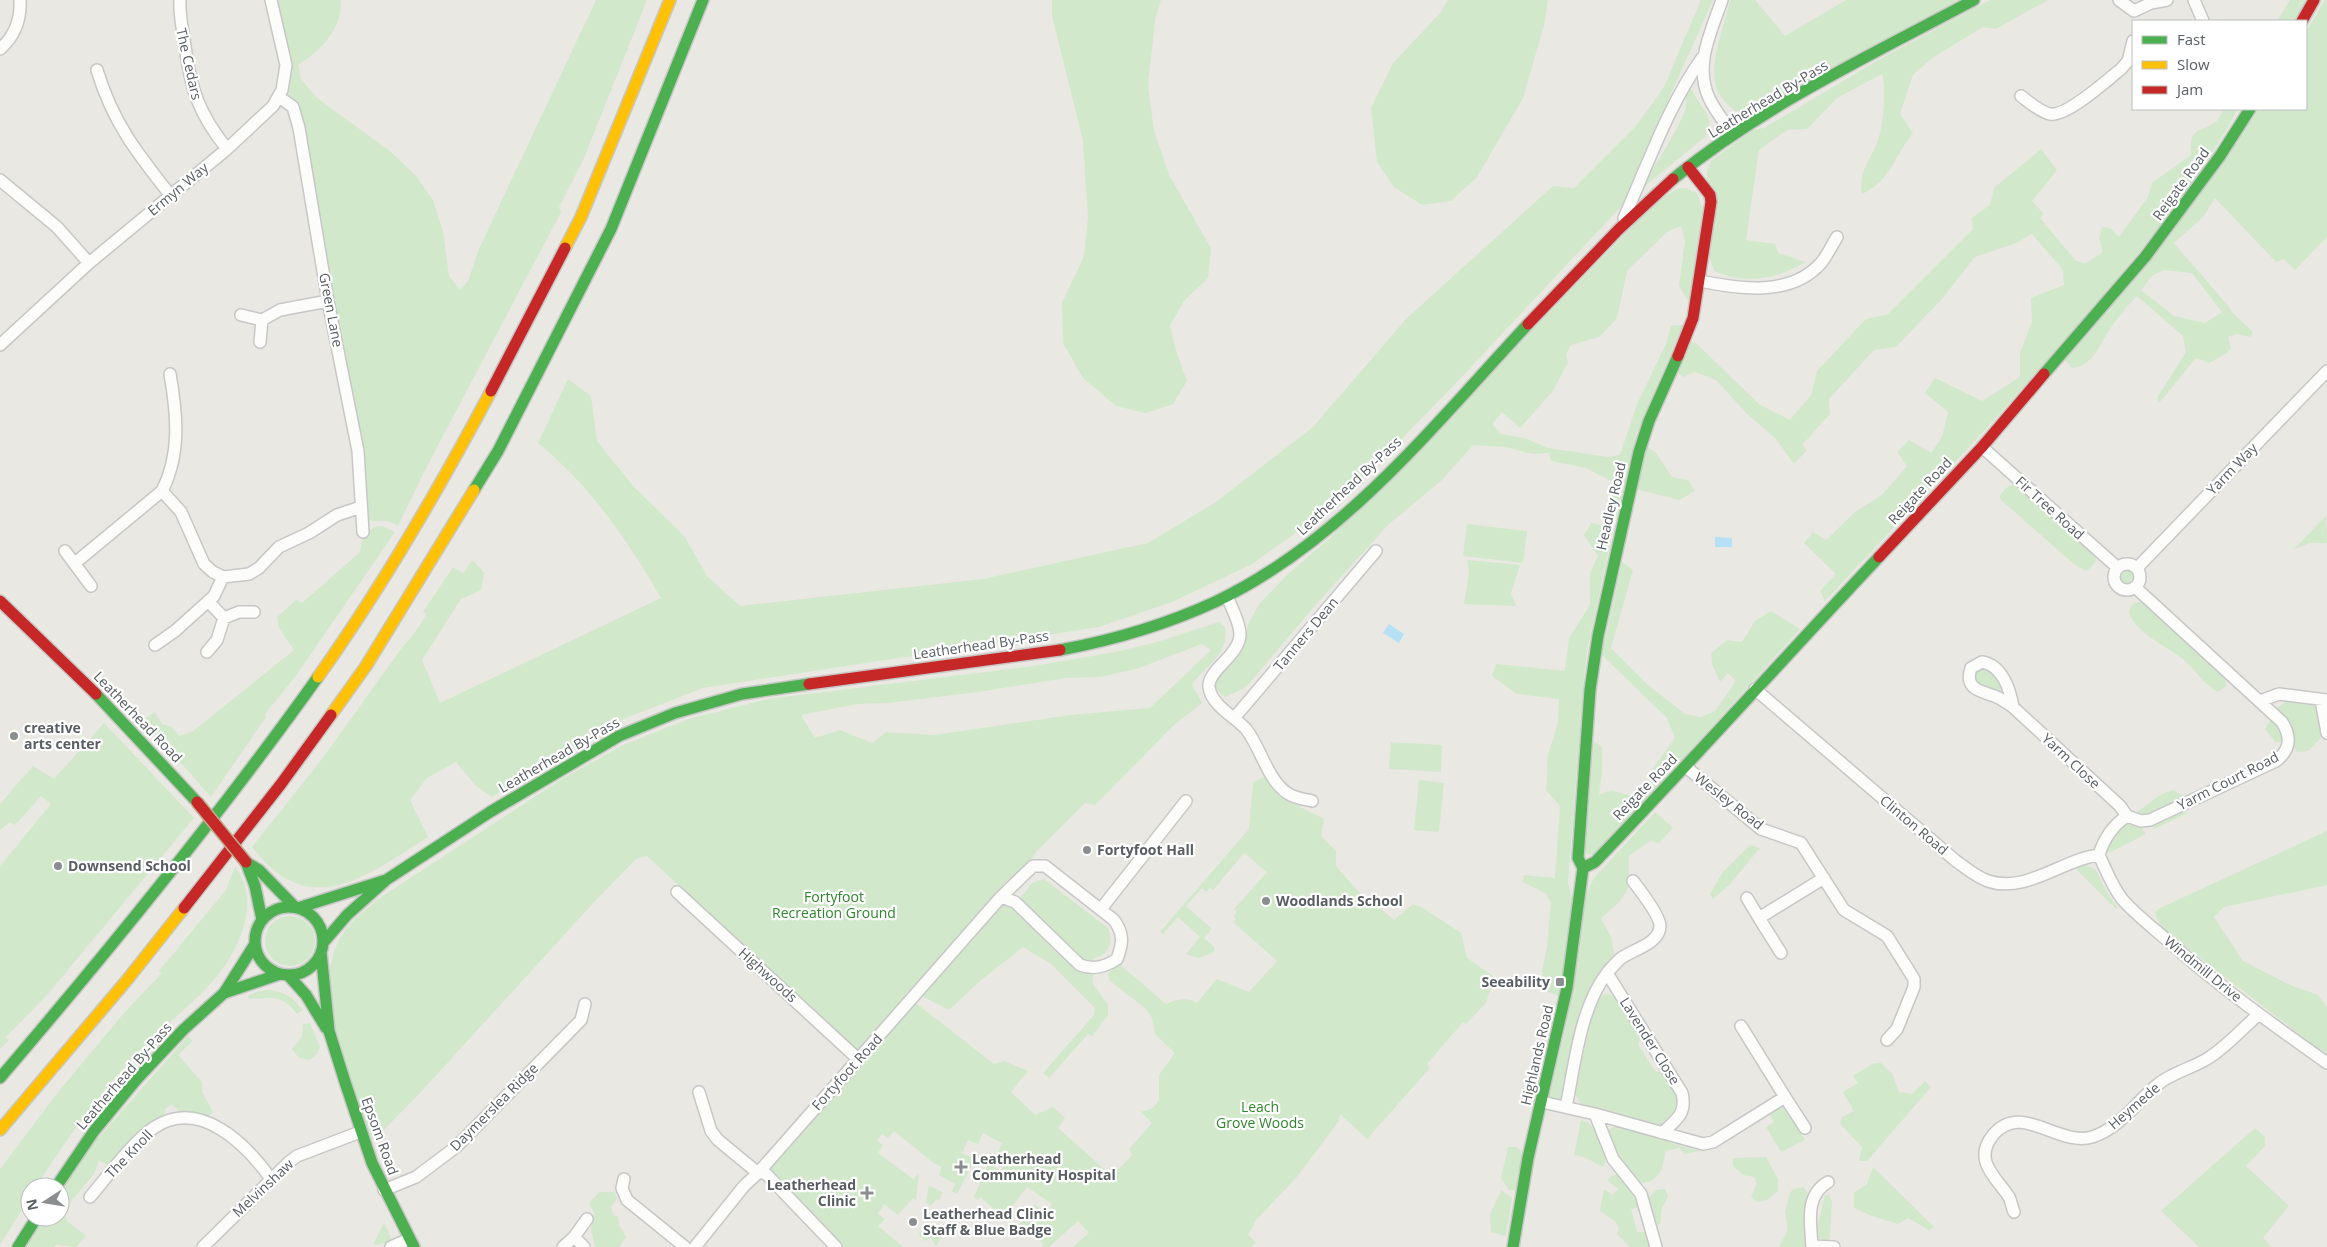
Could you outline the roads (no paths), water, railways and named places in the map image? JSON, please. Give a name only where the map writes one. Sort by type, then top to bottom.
[{"type":"main road","points":[[0,1078],[105,955],[256,764],[340,646],[449,471],[581,217],[670,0]]},
{"type":"main road","points":[[0,1130],[127,980],[281,784],[366,666],[498,452],[539,371],[611,228],[703,0]]},
{"type":"main road","name":"Leatherhead By-Pass","points":[[322,948],[347,915],[386,880],[594,750],[619,736],[676,713],[742,694],[1031,654],[1092,643],[1168,622],[1227,597],[1266,575],[1340,519],[1394,467],[1619,229],[1653,196],[1688,167],[1733,134],[1801,94],[1974,0]]},
{"type":"main road","points":[[2303,20],[2314,0]]},
{"type":"main road","name":"Reigate Road","points":[[1582,868],[1595,862],[1686,767],[1755,689],[1982,447],[2162,236],[2220,156],[2249,110]]},
{"type":"main road","name":"Headley Road","points":[[1582,868],[1578,858],[1590,690],[1599,629],[1639,452],[1648,421],[1682,347],[1693,318],[1700,281],[1711,202],[1710,195],[1688,167]]},
{"type":"main road","name":"Leatherhead Road","points":[[0,601],[112,709],[197,802],[246,862],[255,886],[262,920]]},
{"type":"main road","name":"Leatherhead Road","points":[[246,862],[259,870],[297,908]]},
{"type":"main road","name":"Highlands Road","points":[[1513,1247],[1528,1158],[1567,988],[1582,868]]},
{"type":"main road","name":"Leatherhead By-Pass","points":[[297,908],[386,880]]},
{"type":"main road","points":[[297,908],[308,913],[317,921],[322,931],[322,948],[308,969],[298,974],[284,974],[263,963],[255,944],[258,927],[262,920],[277,909],[297,908]]},
{"type":"main road","name":"Leatherhead By-Pass","points":[[224,993],[228,984],[248,958],[255,944]]},
{"type":"main road","name":"Epsom Road","points":[[322,948],[329,1031],[360,1132],[384,1190],[412,1243]]},
{"type":"main road","name":"Leatherhead By-Pass","points":[[63,1177],[94,1132],[136,1080],[183,1030],[224,993],[261,979],[284,974]]},
{"type":"main road","name":"Epsom Road","points":[[284,974],[306,995],[329,1031]]},
{"type":"main road","points":[[18,1247],[30,1227]]},
{"type":"street","points":[[0,49],[15,31],[20,16],[20,0]]},
{"type":"street","name":"The Cedars","points":[[180,0],[179,21],[195,95],[206,122],[227,149]]},
{"type":"street","name":"Ermyn Way","points":[[0,345],[89,263],[227,149],[261,118],[279,97],[285,79],[286,65],[271,0]]},
{"type":"street","points":[[1619,229],[1658,139],[1691,74],[1702,58],[1722,0]]},
{"type":"street","points":[[2119,0],[2134,16],[2151,3],[2166,0]]},
{"type":"street","points":[[2194,0],[2203,20]]},
{"type":"street","points":[[2021,96],[2045,112],[2051,114],[2065,111],[2121,69],[2128,60],[2132,45]]},
{"type":"street","points":[[1702,58],[1704,86],[1710,99],[1733,134]]},
{"type":"street","points":[[97,70],[119,125],[129,142],[171,196]]},
{"type":"street","name":"Green Lane","points":[[279,97],[293,107],[296,116],[328,301],[358,451],[363,532]]},
{"type":"street","points":[[0,180],[57,227],[89,263]]},
{"type":"street","points":[[1700,281],[1749,289],[1773,286],[1792,280],[1812,271],[1821,262],[1837,237]]},
{"type":"street","points":[[241,315],[262,320],[280,310],[328,301]]},
{"type":"street","points":[[260,342],[262,320]]},
{"type":"street","name":"Yarm Way","points":[[2137,568],[2327,370]]},
{"type":"street","points":[[75,563],[162,492],[169,478],[176,444],[174,398],[170,374]]},
{"type":"street","name":"Fir Tree Road","points":[[1982,447],[2118,568]]},
{"type":"street","points":[[162,492],[181,512],[204,564],[213,572],[224,577],[249,574],[259,568],[279,547],[309,533],[337,514],[361,507]]},
{"type":"street","points":[[65,551],[92,586]]},
{"type":"street","name":"Tanners Dean","points":[[1235,717],[1376,551]]},
{"type":"street","points":[[2128,564],[2137,568],[2141,579],[2136,588],[2125,590],[2118,586],[2114,578],[2118,568],[2128,564]]},
{"type":"street","points":[[155,645],[214,596],[224,577]]},
{"type":"street","points":[[2136,588],[2260,701],[2284,694],[2324,700],[2327,733]]},
{"type":"street","points":[[1227,597],[1238,623],[1240,640],[1237,647],[1214,675],[1209,683],[1209,688],[1215,702],[1235,717],[1253,738],[1276,783],[1291,795],[1312,801]]},
{"type":"street","points":[[208,601],[224,618]]},
{"type":"street","points":[[207,652],[216,640],[224,618],[239,612],[254,612]]},
{"type":"street","name":"Clinton Road","points":[[1755,689],[1956,860],[1974,874],[1988,881],[1999,884],[2014,883],[2048,873],[2086,856],[2099,855]]},
{"type":"street","name":"Yarm Court Road","points":[[2127,816],[2141,822],[2150,820],[2276,761],[2282,756],[2289,742],[2286,728],[2260,701]]},
{"type":"street","name":"Yarm Close","points":[[2013,707],[2120,806],[2127,816]]},
{"type":"street","name":"Wesley Road","points":[[1686,767],[1761,829],[1801,843],[1844,910],[1887,936],[1914,980],[1912,995],[1896,1030],[1887,1040]]},
{"type":"street","points":[[1101,909],[1186,801]]},
{"type":"street","points":[[2099,855],[2103,841],[2111,830],[2127,816]]},
{"type":"street","name":"Windmill Drive","points":[[2099,855],[2111,882],[2135,912],[2186,957],[2259,1014],[2327,1063]]},
{"type":"street","name":"Fortyfoot Road","points":[[695,1247],[744,1186],[758,1173],[1001,897],[1033,866],[1046,866],[1101,909],[1120,929],[1123,938],[1117,959],[1110,964],[1089,968],[1080,965],[1015,902],[1001,897]]},
{"type":"street","points":[[1759,918],[1824,878]]},
{"type":"street","points":[[1566,1107],[1591,998],[1607,973],[1621,959],[1651,941],[1658,934],[1660,926],[1657,918],[1633,880]]},
{"type":"street","name":"Highwoods","points":[[677,892],[858,1059]]},
{"type":"street","points":[[1747,898],[1781,953]]},
{"type":"street","name":"Lavender Close","points":[[1607,973],[1682,1093],[1685,1103],[1683,1112],[1662,1133]]},
{"type":"street","name":"Daymerslea Ridge","points":[[384,1190],[416,1177],[456,1147],[581,1020],[585,1004]]},
{"type":"street","name":"Heymede","points":[[2014,1212],[2010,1198],[1992,1177],[1986,1160],[1988,1143],[1999,1129],[2007,1124],[2025,1122],[2067,1138],[2083,1139],[2100,1134],[2117,1123],[2157,1084],[2211,1056],[2259,1014]]},
{"type":"street","points":[[1741,1026],[1805,1128]]},
{"type":"street","points":[[699,1092],[711,1131],[718,1140],[758,1173],[770,1177],[836,1247]]},
{"type":"street","points":[[1542,1102],[1595,1114],[1703,1144],[1714,1142],[1785,1097]]},
{"type":"street","points":[[1595,1114],[1613,1159],[1641,1194],[1656,1247]]},
{"type":"street","name":"The Knoll","points":[[90,1197],[139,1140],[153,1128],[177,1119],[194,1119],[212,1124],[225,1131],[237,1140],[271,1179]]},
{"type":"street","name":"Melvinshaw","points":[[203,1247],[271,1179],[297,1156],[360,1132]]},
{"type":"street","points":[[624,1179],[622,1188],[627,1200],[685,1247]]},
{"type":"street","points":[[1828,1182],[1820,1187],[1814,1195],[1811,1207],[1812,1246],[1834,1247]]},
{"type":"street","points":[[563,1247],[574,1237],[587,1219]]},
{"type":"street","points":[[574,1237],[584,1247]]},
{"type":"street","points":[[391,1247],[412,1243]]},
{"type":"water","points":[[1715,537],[1732,538],[1732,547],[1715,547]]},
{"type":"water","points":[[1389,624],[1404,634],[1399,643],[1383,633]]},
{"type":"place","name":"creative arts center","points":[[14,736]]},
{"type":"place","name":"Fortyfoot Hall","points":[[1087,850]]},
{"type":"place","name":"Downsend School","points":[[58,866]]},
{"type":"place","name":"Woodlands School","points":[[1266,901]]},
{"type":"place","name":"Seeability","points":[[1560,982]]},
{"type":"place","name":"Leatherhead Community Hospital","points":[[961,1167]]},
{"type":"place","name":"Leatherhead Clinic","points":[[867,1193]]},
{"type":"place","name":"Leatherhead Clinic Staff & Blue Badge","points":[[913,1222]]},
{"type":"park label","name":"Fortyfoot Recreation Ground","points":[[834,906]]},
{"type":"park label","name":"Leach Grove Woods","points":[[1260,1116]]}]
